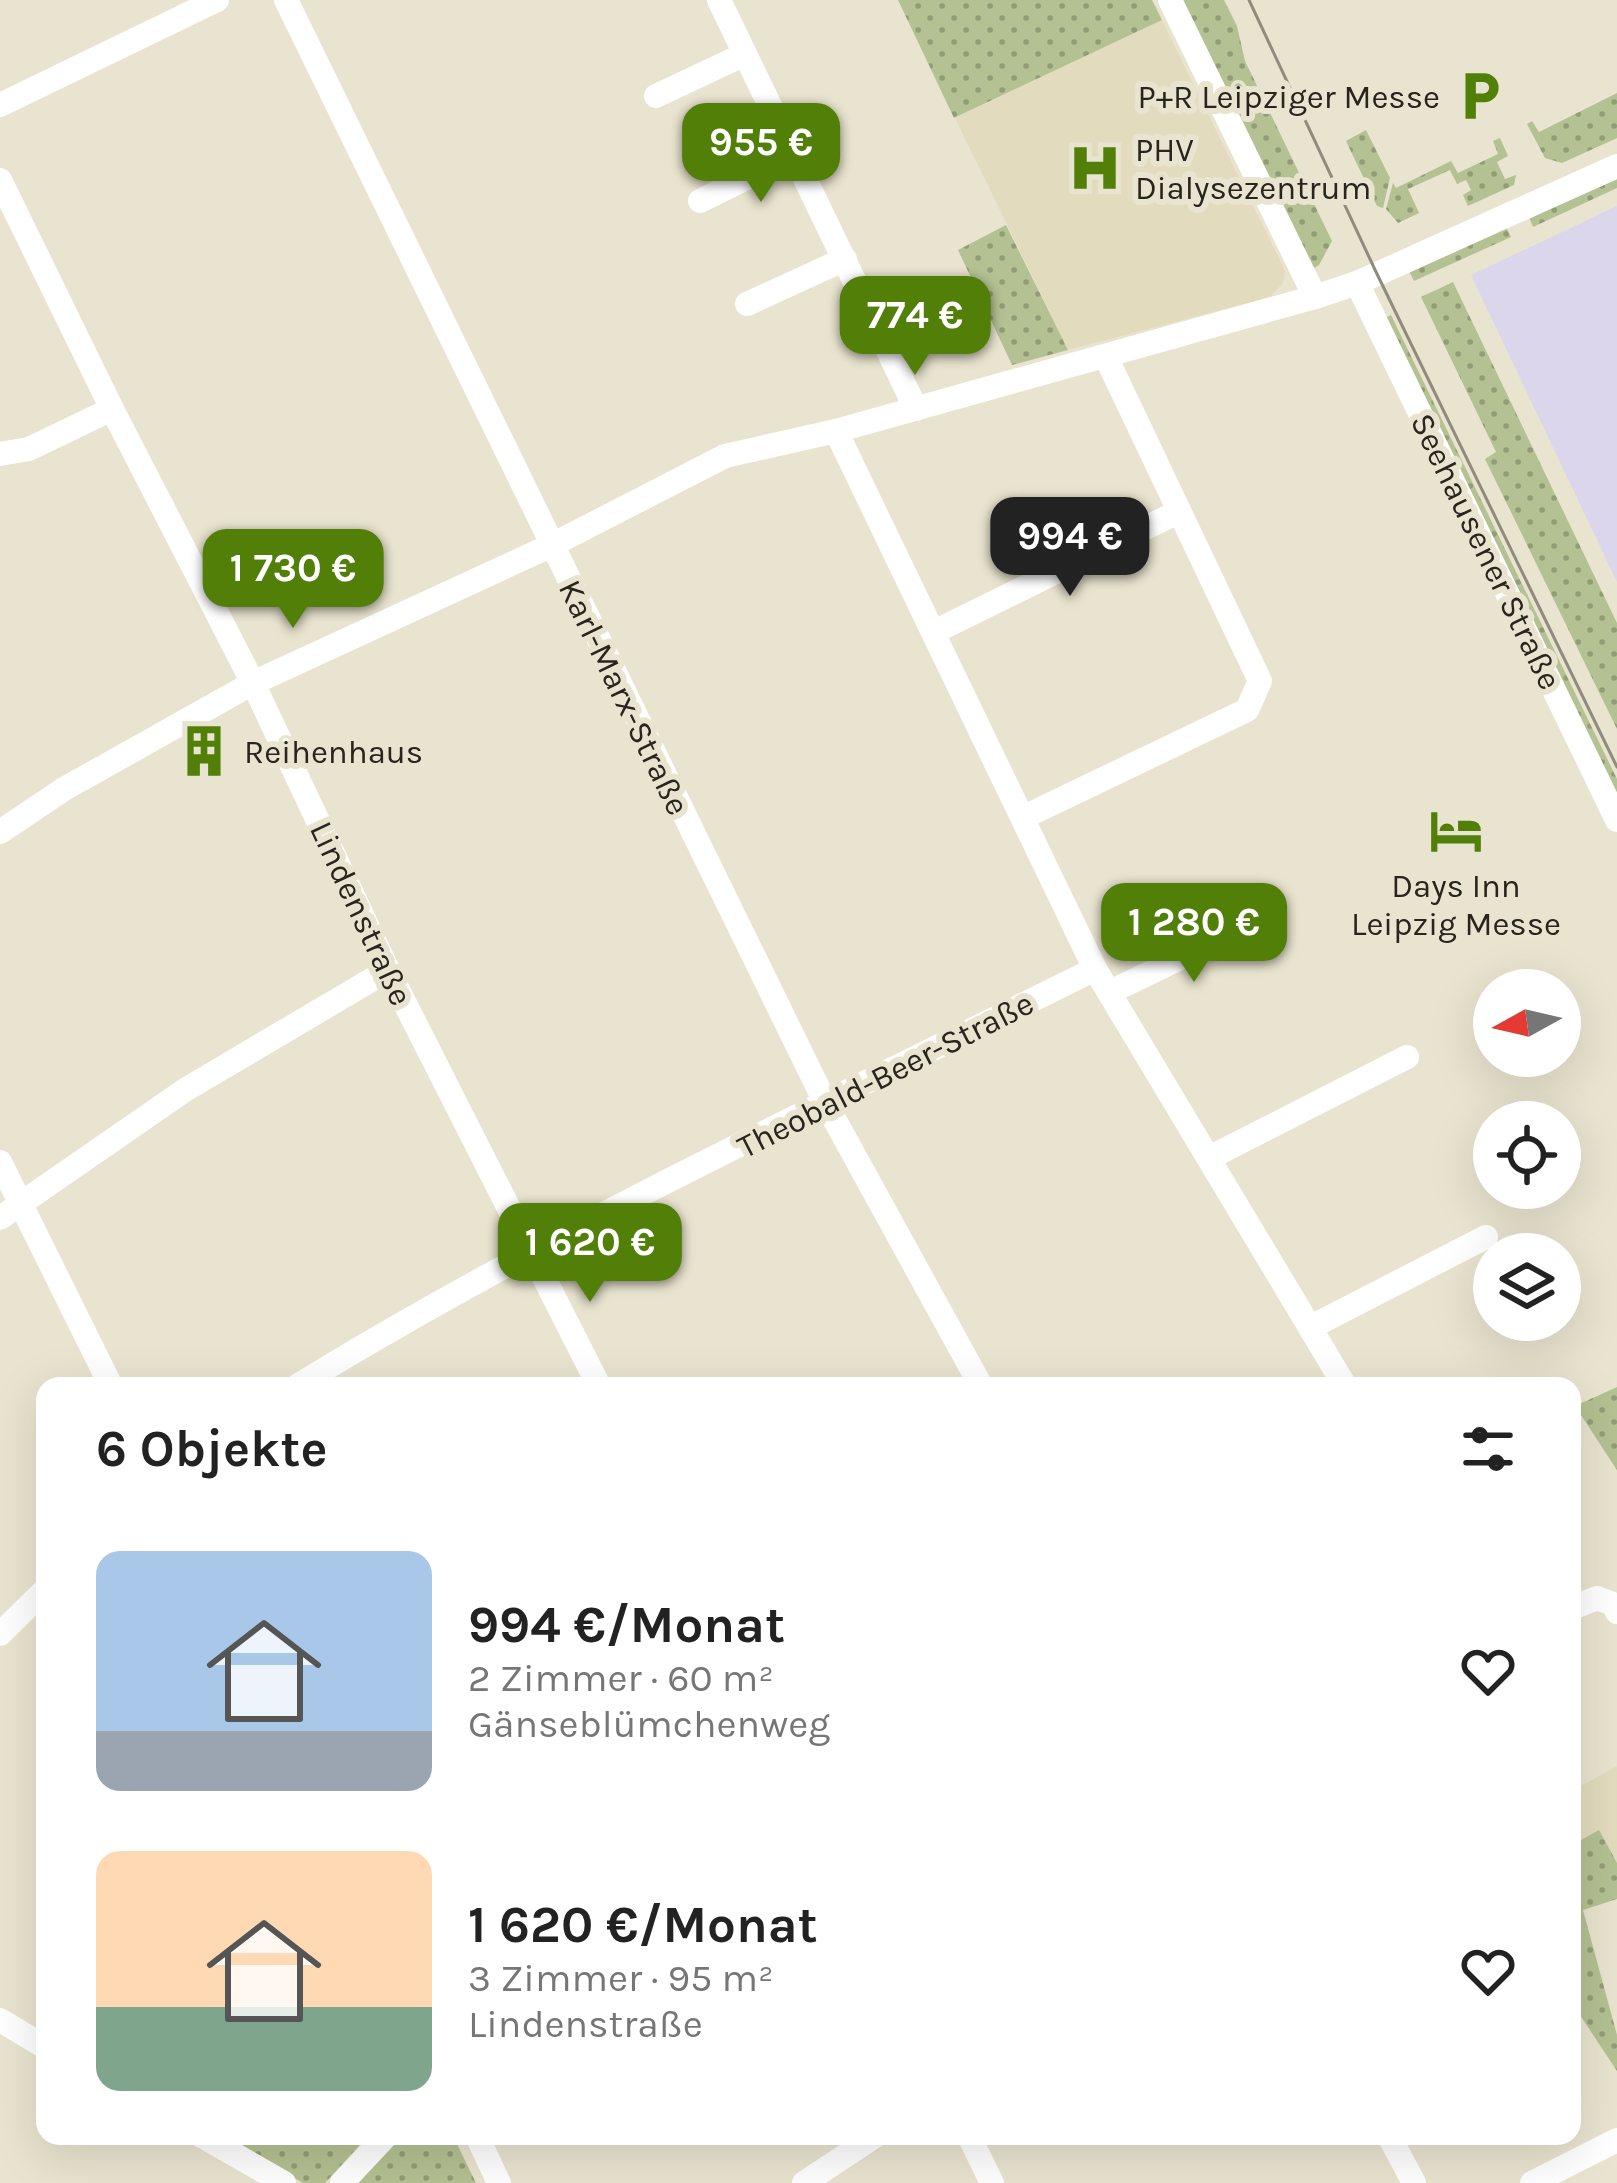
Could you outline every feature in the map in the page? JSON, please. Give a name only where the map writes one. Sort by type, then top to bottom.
[{"type":"street","points":[[0,105],[217,0]]},
{"type":"street","name":"Karl-Marx-Straße","points":[[286,0],[826,1104],[976,1377]]},
{"type":"street","points":[[718,0],[916,409]]},
{"type":"street","points":[[1170,0],[1315,297]]},
{"type":"street","points":[[656,96],[745,54]]},
{"type":"street","points":[[700,201],[795,154]]},
{"type":"street","points":[[0,832],[64,790],[253,683],[550,546],[725,456],[916,409],[1315,297],[1357,283],[1617,166]]},
{"type":"street","name":"Lindenstraße","points":[[0,180],[253,683],[388,970],[594,1377]]},
{"type":"street","points":[[747,304],[845,259]]},
{"type":"street","name":"Seehausener Straße","points":[[1357,283],[1617,820]]},
{"type":"street","points":[[1024,817],[1247,710],[1260,681],[1106,356]]},
{"type":"street","points":[[0,454],[29,449],[112,409]]},
{"type":"street","points":[[836,430],[1095,969],[1340,1377]]},
{"type":"street","points":[[934,632],[1178,512]]},
{"type":"street","points":[[1110,992],[1253,923]]},
{"type":"street","name":"Theobald-Beer-Straße","points":[[312,1377],[529,1251],[1095,969]]},
{"type":"street","points":[[10,1210],[185,1090],[388,970]]},
{"type":"street","points":[[1209,1158],[1407,1057]]},
{"type":"street","points":[[0,1162],[10,1210],[106,1377]]},
{"type":"street","points":[[1311,1327],[1473,1244]]},
{"type":"street","points":[[1581,1604],[1597,1598],[1612,1604],[1617,1612]]},
{"type":"street","points":[[0,1634],[36,1599]]},
{"type":"street","points":[[0,2020],[36,2042]]},
{"type":"street","points":[[1532,2183],[1617,2140]]},
{"type":"street","points":[[218,2145],[284,2183]]},
{"type":"street","points":[[342,2183],[378,2145]]},
{"type":"street","points":[[481,2145],[499,2183]]},
{"type":"street","points":[[804,2183],[861,2145]]},
{"type":"street","points":[[973,2145],[992,2183]]},
{"type":"street","points":[[1394,2145],[1414,2183]]},
{"type":"shaded area","points":[[1162,20],[1285,271],[1283,283],[1270,297],[1068,350],[955,118]]},
{"type":"shaded area","points":[[1617,206],[1617,582],[1471,275]]},
{"type":"shaded area","points":[[1617,1766],[1617,1863],[1599,1831],[1581,1840],[1581,1786]]},
{"type":"green space","points":[[898,0],[1152,0],[1162,20],[954,118]]},
{"type":"green space","points":[[1179,0],[1224,0],[1237,26],[1245,61],[1332,241],[1311,270]]},
{"type":"green space","points":[[1617,93],[1617,138],[1562,163],[1545,158],[1527,124],[1532,121],[1539,132]]},
{"type":"green space","points":[[1366,130],[1390,178],[1383,208],[1377,206],[1346,141]]},
{"type":"green space","points":[[1500,138],[1508,156],[1497,162],[1505,179],[1516,175],[1514,185],[1468,206],[1463,195],[1471,190],[1466,180],[1457,184],[1450,170],[1408,189],[1419,213],[1398,223],[1386,209],[1393,183],[1396,188],[1451,161],[1458,173],[1498,154],[1493,141]]},
{"type":"green space","points":[[1617,177],[1617,188],[1533,227],[1529,217]]},
{"type":"green space","points":[[1006,225],[1068,350],[1012,365],[958,250]]},
{"type":"green space","points":[[1506,227],[1511,237],[1414,281],[1409,271]]},
{"type":"green space","points":[[1453,282],[1617,623],[1617,729],[1485,459],[1496,452],[1421,297]]},
{"type":"green space","points":[[1391,315],[1617,779],[1617,800],[1383,319]]},
{"type":"green space","points":[[1617,1387],[1617,1470],[1581,1415],[1581,1403]]},
{"type":"green space","points":[[1599,1830],[1617,1863],[1617,1899],[1583,1910],[1617,2035],[1617,2071],[1581,2017],[1581,1840]]},
{"type":"green space","points":[[237,2145],[360,2145],[325,2183],[303,2183]]},
{"type":"green space","points":[[392,2145],[457,2145],[476,2183],[357,2183]]},
{"type":"tram line","points":[[1249,0],[1617,767]]},
{"type":"place","name":"P+R Leipziger Messe","points":[[1480,96]]},
{"type":"place","name":"PHV Dialysezentrum","points":[[1095,168]]},
{"type":"place","name":"Reihenhaus","points":[[204,751]]},
{"type":"place","name":"Days Inn Leipzig Messe","points":[[1456,831]]}]
